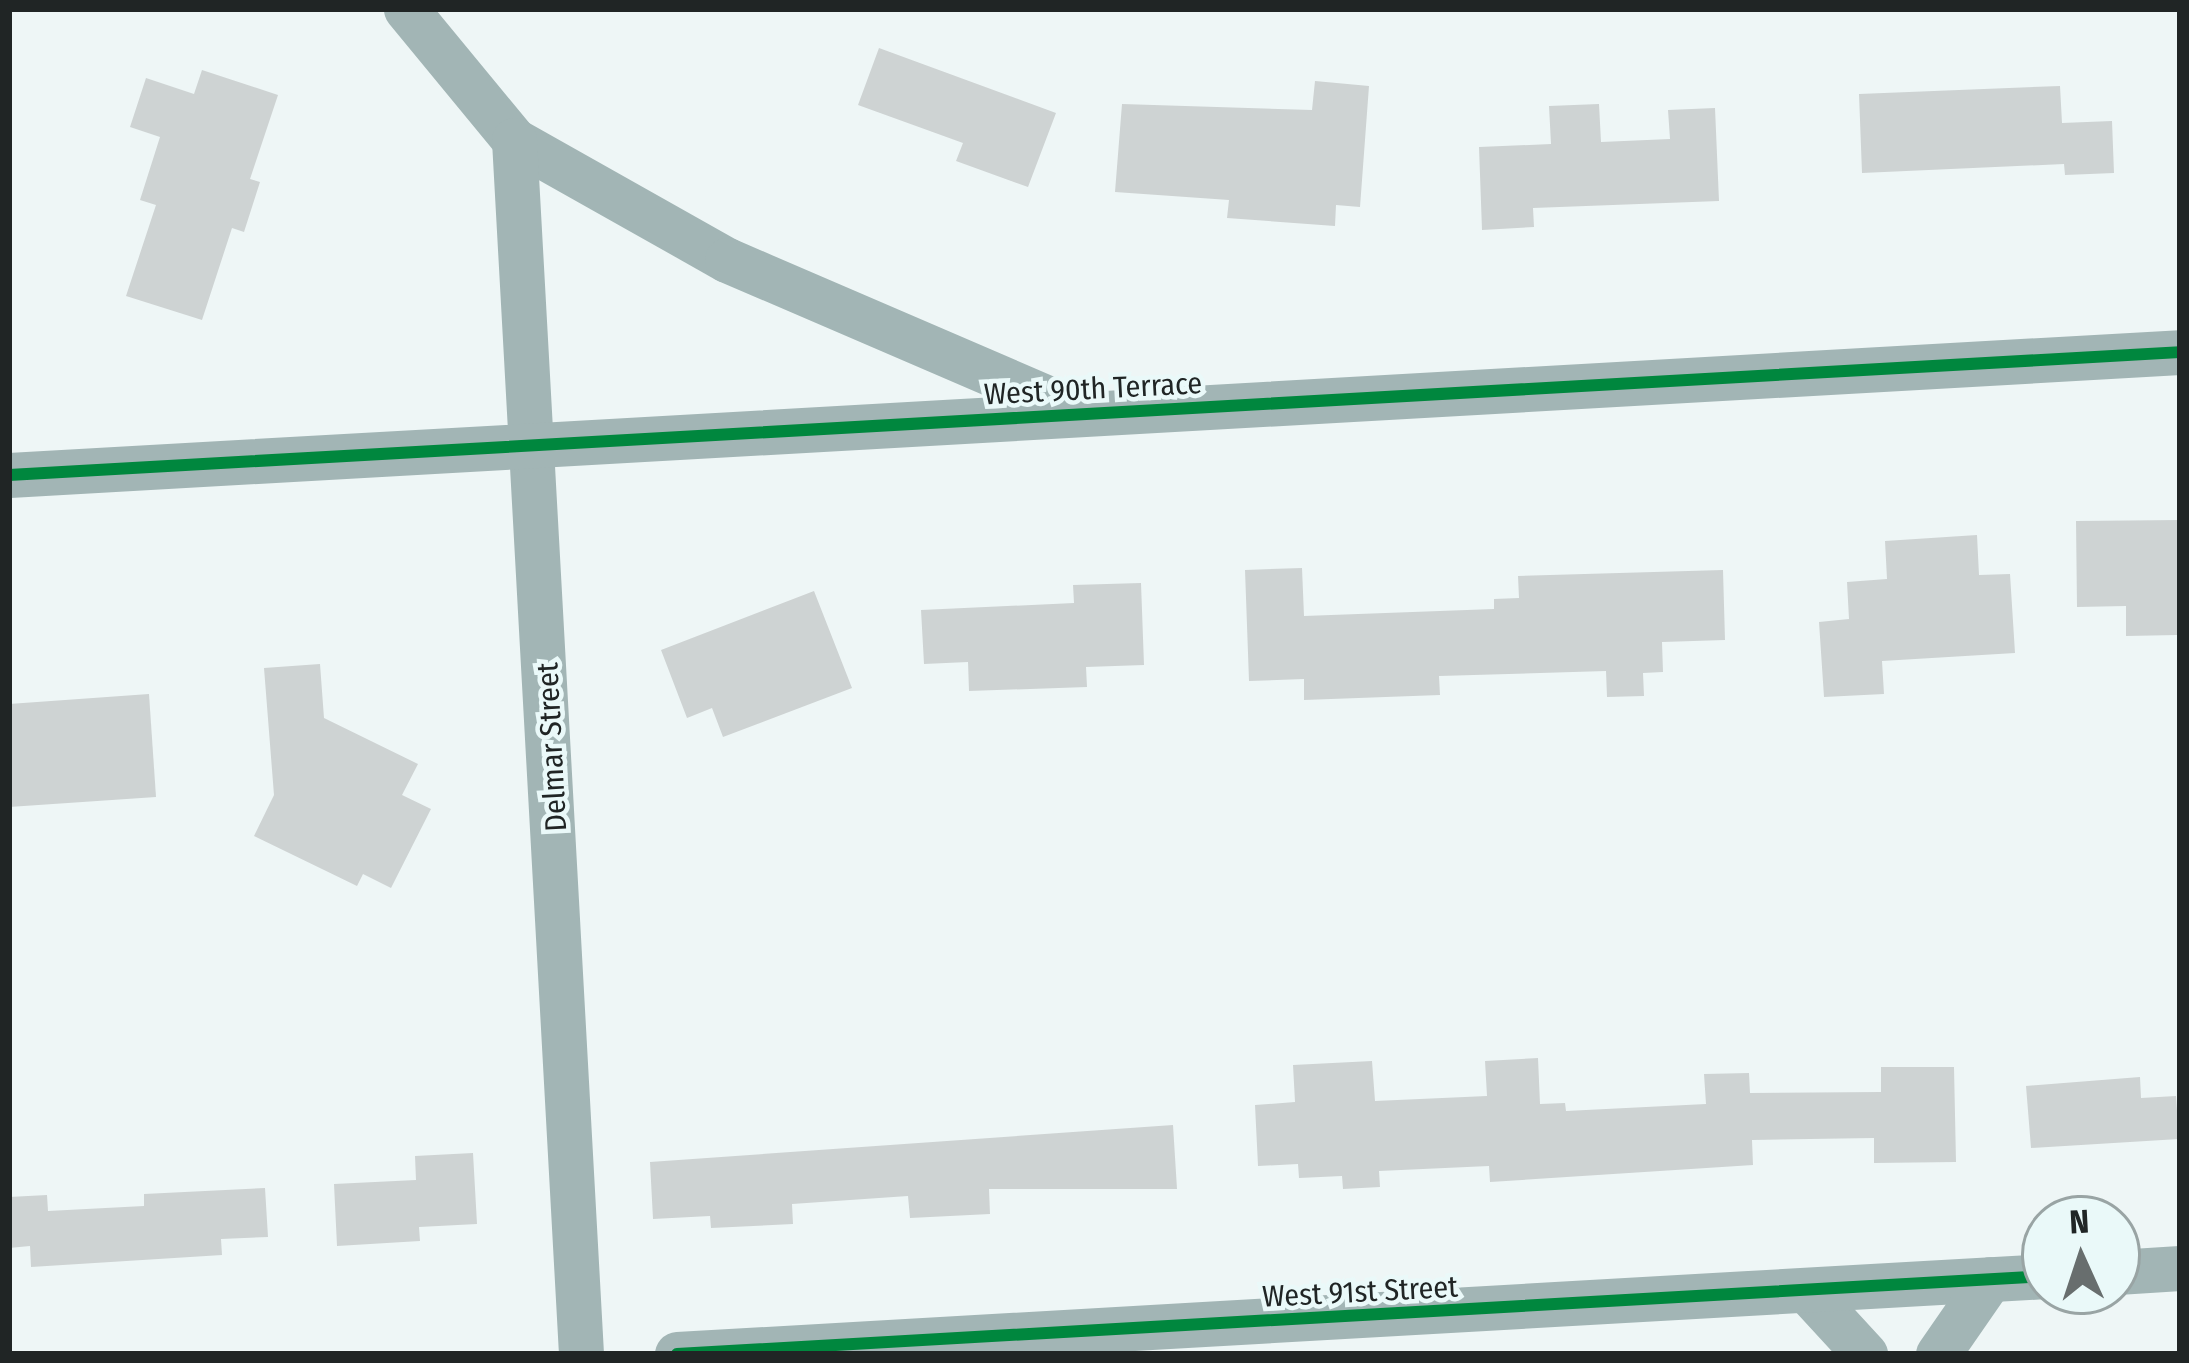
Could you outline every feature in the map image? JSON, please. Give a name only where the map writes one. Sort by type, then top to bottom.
[{"type":"street","points":[[406,9],[514,140],[728,260],[1080,412]]},
{"type":"street","name":"Delmar Street","points":[[514,140],[581,1354]]},
{"type":"street","name":"West 90th Terrace","points":[[9,475],[2180,352]]},
{"type":"street","points":[[2141,1270],[2180,1268]]},
{"type":"street","name":"West 91st Street","points":[[677,1354],[2021,1277]]},
{"type":"street","points":[[1938,1354],[1990,1279]]},
{"type":"street","points":[[1807,1291],[1865,1354]]},
{"type":"street","points":[[1302,1354],[1329,1317]]},
{"type":"street","points":[[1130,1329],[1169,1354]]},
{"type":"building","points":[[879,48],[1056,113],[1028,187],[956,161],[963,143],[858,105]]},
{"type":"building","points":[[202,70],[278,95],[250,179],[260,182],[244,232],[232,228],[202,320],[126,296],[156,205],[140,200],[160,137],[130,127],[146,78],[194,94]]},
{"type":"building","points":[[1315,81],[1369,86],[1360,207],[1336,205],[1335,226],[1227,218],[1229,200],[1115,192],[1122,104],[1312,110]]},
{"type":"building","points":[[2060,86],[2062,123],[2112,121],[2114,173],[2065,175],[2064,164],[1862,173],[1859,94]]},
{"type":"building","points":[[1599,104],[1601,142],[1670,139],[1668,110],[1715,108],[1719,201],[1533,208],[1534,227],[1482,230],[1479,147],[1551,144],[1549,106]]},
{"type":"building","points":[[2180,520],[2177,635],[2126,636],[2126,606],[2077,607],[2076,521]]},
{"type":"building","points":[[1977,535],[1979,575],[2010,574],[2015,653],[1882,661],[1884,694],[1824,697],[1819,622],[1849,619],[1847,582],[1887,579],[1885,541]]},
{"type":"building","points":[[1302,568],[1304,616],[1494,609],[1494,599],[1519,598],[1518,576],[1723,570],[1725,640],[1662,642],[1663,672],[1643,673],[1644,696],[1607,697],[1606,671],[1439,676],[1440,695],[1304,700],[1304,679],[1249,681],[1245,570]]},
{"type":"building","points":[[1141,583],[1144,665],[1086,667],[1087,687],[969,691],[968,662],[924,664],[921,610],[1074,603],[1073,585]]},
{"type":"building","points":[[814,591],[852,688],[723,737],[712,708],[687,718],[661,650]]},
{"type":"building","points":[[320,664],[324,718],[418,764],[402,795],[431,809],[391,888],[363,874],[357,886],[254,836],[274,795],[264,668]]},
{"type":"building","points":[[149,694],[156,797],[9,807],[9,704]]},
{"type":"building","points":[[1538,1058],[1540,1104],[1565,1103],[1566,1111],[1706,1104],[1704,1074],[1749,1073],[1750,1093],[1881,1092],[1881,1067],[1954,1067],[1956,1162],[1874,1163],[1874,1138],[1752,1140],[1753,1165],[1490,1182],[1489,1166],[1379,1171],[1380,1187],[1343,1189],[1342,1176],[1299,1178],[1298,1164],[1258,1166],[1255,1105],[1295,1102],[1293,1065],[1372,1061],[1375,1101],[1487,1096],[1485,1061]]},
{"type":"building","points":[[2140,1077],[2141,1098],[2176,1096],[2179,1139],[2031,1148],[2026,1086]]},
{"type":"building","points":[[1173,1125],[1177,1189],[989,1189],[990,1214],[910,1218],[908,1196],[792,1204],[793,1224],[711,1228],[710,1216],[653,1219],[650,1162]]},
{"type":"building","points":[[473,1153],[477,1224],[419,1227],[420,1241],[337,1246],[334,1184],[416,1180],[415,1156]]},
{"type":"building","points":[[265,1188],[268,1237],[221,1239],[222,1255],[31,1267],[30,1246],[9,1248],[9,1197],[47,1195],[48,1211],[144,1206],[144,1194]]},
{"type":"cycle path","points":[[9,475],[2180,352]]},
{"type":"cycle path","points":[[677,1354],[2021,1277]]}]
